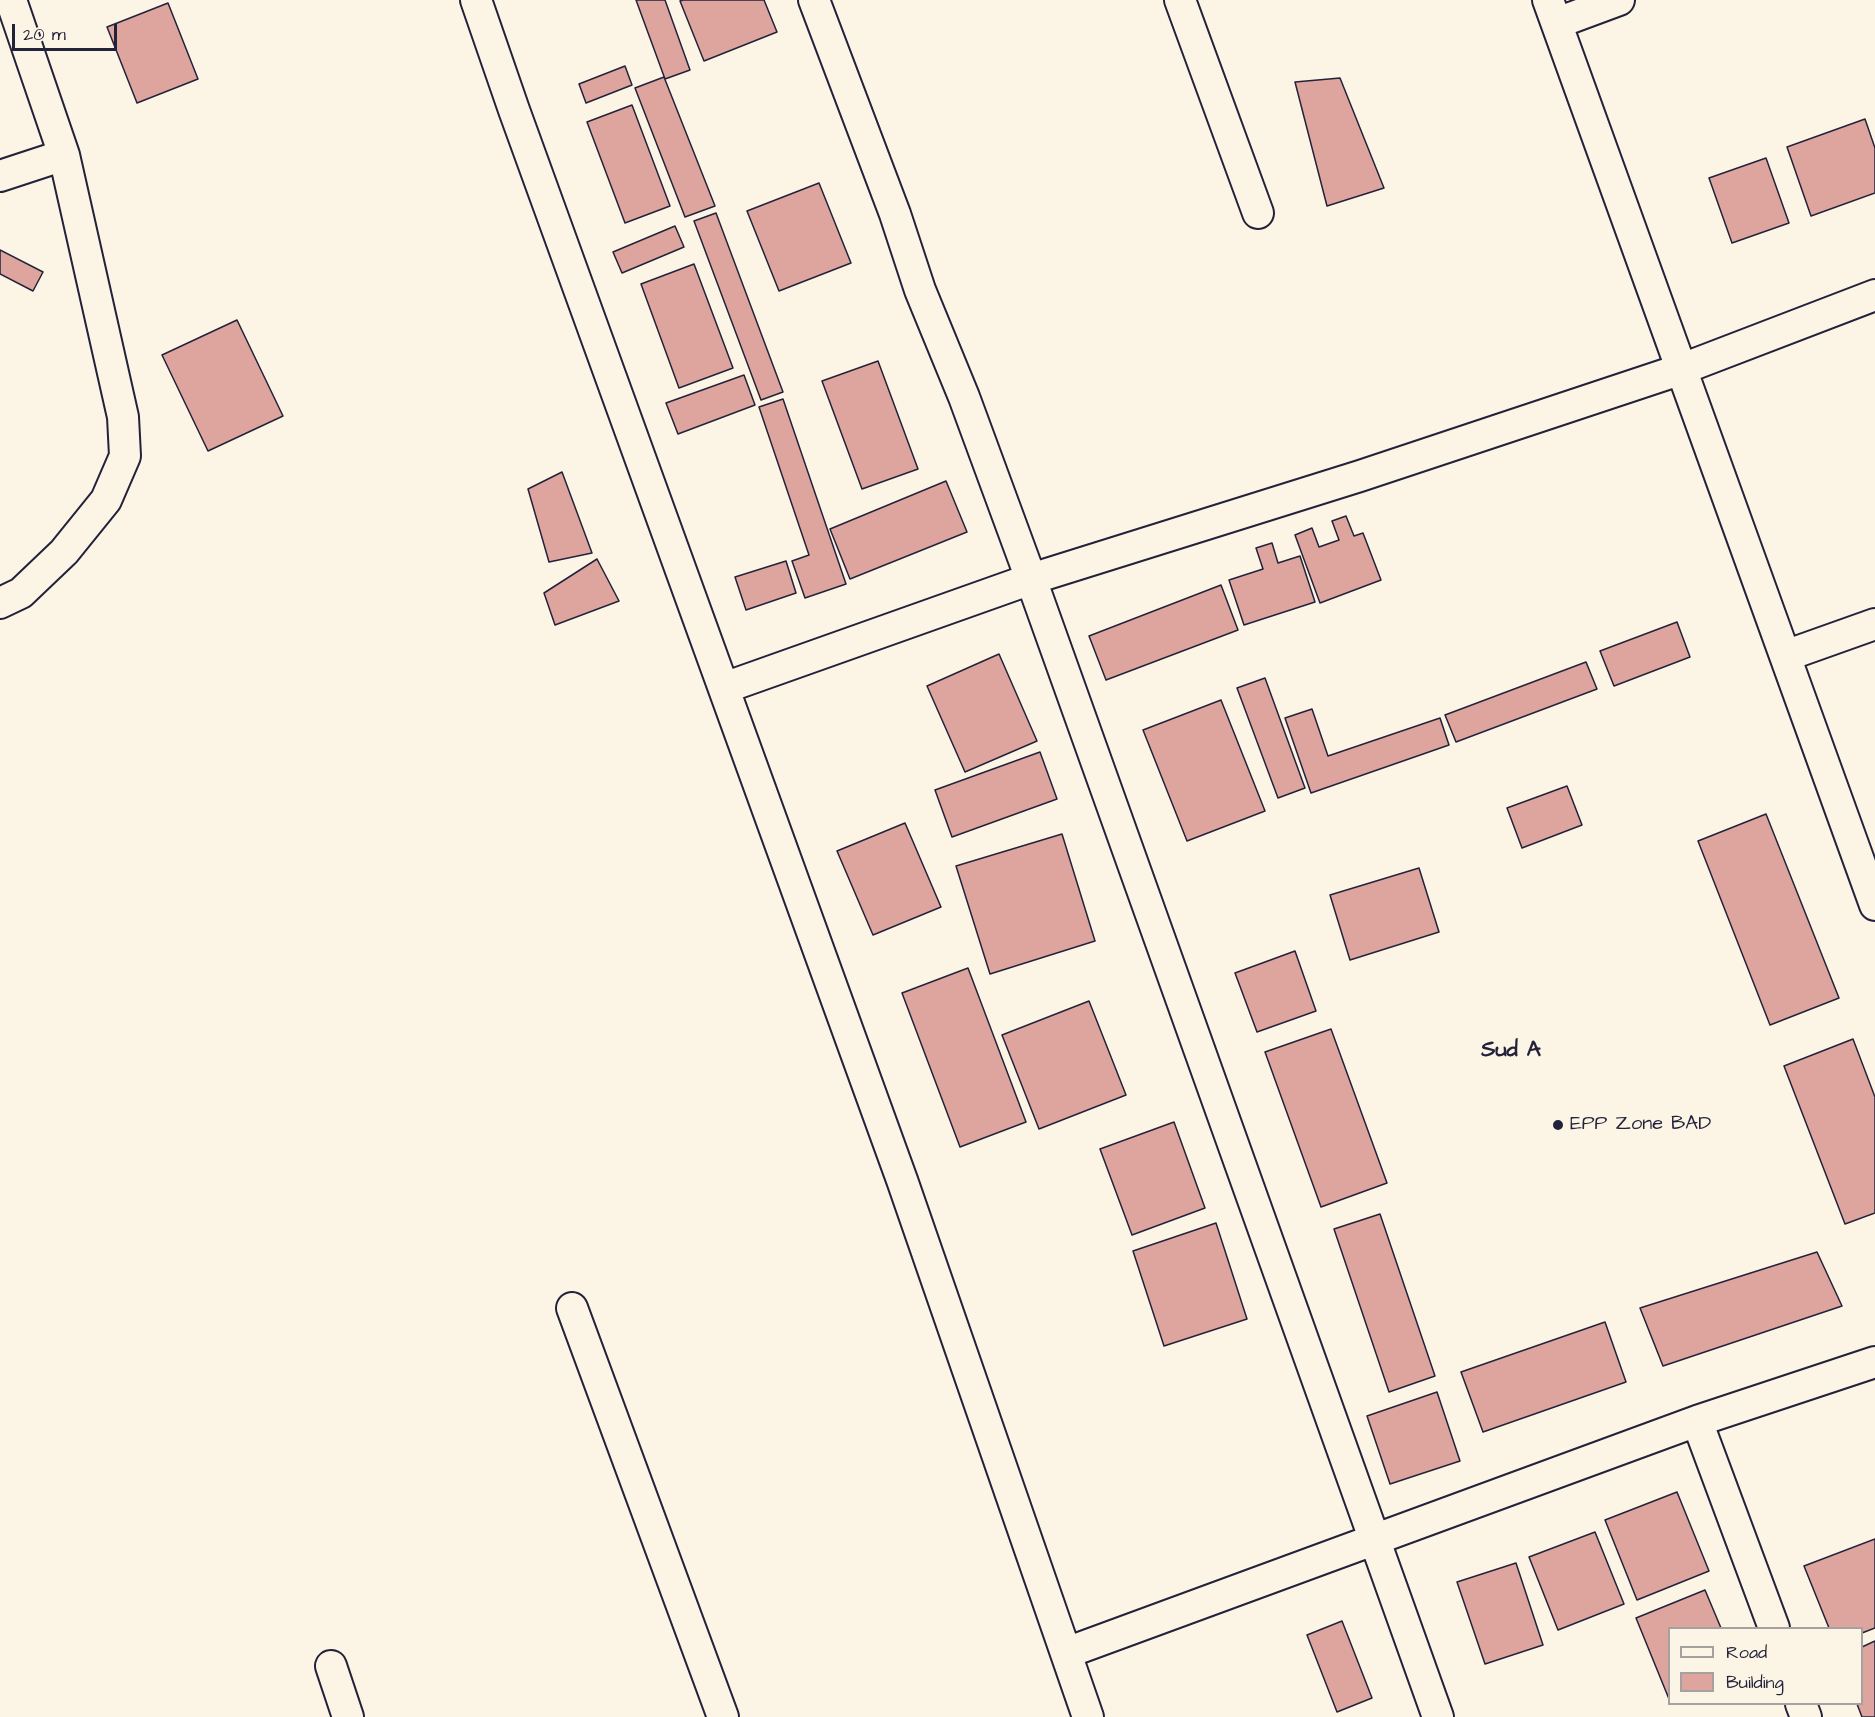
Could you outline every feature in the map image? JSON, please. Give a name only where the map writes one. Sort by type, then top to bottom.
[{"type":"street","points":[[0,603],[21,593],[64,552],[106,500],[125,456],[123,417],[64,155],[11,0]]},
{"type":"street","points":[[476,0],[902,1180],[1088,1717]]},
{"type":"street","points":[[814,0],[895,214],[920,290],[964,397],[1032,579],[1438,1717]]},
{"type":"street","points":[[1180,0],[1258,213]]},
{"type":"street","points":[[1619,0],[1552,12],[1875,905]]},
{"type":"street","points":[[0,176],[64,155]]},
{"type":"street","points":[[724,688],[1032,579],[1370,472],[1682,369],[1875,295]]},
{"type":"street","points":[[1785,656],[1875,624]]},
{"type":"street","points":[[572,1308],[723,1717]]},
{"type":"street","points":[[1066,1653],[1697,1421],[1875,1362]]},
{"type":"street","points":[[1697,1421],[1773,1627]]},
{"type":"street","points":[[331,1666],[348,1717]]},
{"type":"building","points":[[636,0],[665,0],[690,70],[665,79]]},
{"type":"building","points":[[764,0],[777,32],[704,61],[680,1]]},
{"type":"building","points":[[168,3],[198,79],[137,103],[107,27]]},
{"type":"building","points":[[625,66],[632,85],[586,103],[579,84]]},
{"type":"building","points":[[664,77],[715,206],[685,217],[635,88]]},
{"type":"building","points":[[1340,78],[1384,188],[1327,206],[1295,82]]},
{"type":"building","points":[[632,105],[670,206],[625,223],[587,122]]},
{"type":"building","points":[[1865,119],[1875,148],[1875,193],[1811,216],[1787,147]]},
{"type":"building","points":[[1766,158],[1789,223],[1732,243],[1709,178]]},
{"type":"building","points":[[819,183],[851,263],[779,291],[747,211]]},
{"type":"building","points":[[716,213],[783,392],[761,400],[694,221]]},
{"type":"building","points":[[675,226],[684,247],[622,273],[613,252]]},
{"type":"building","points":[[0,250],[43,272],[33,291],[0,274]]},
{"type":"building","points":[[694,264],[733,368],[679,388],[641,284]]},
{"type":"building","points":[[237,320],[283,416],[208,451],[162,355]]},
{"type":"building","points":[[878,361],[918,469],[862,489],[822,381]]},
{"type":"building","points":[[744,375],[755,405],[678,434],[666,403]]},
{"type":"building","points":[[783,399],[846,584],[805,598],[792,561],[809,555],[759,407]]},
{"type":"building","points":[[562,472],[592,553],[549,562],[528,489]]},
{"type":"building","points":[[946,481],[967,532],[850,579],[830,529]]},
{"type":"building","points":[[1346,516],[1354,536],[1363,533],[1381,580],[1320,603],[1295,535],[1312,528],[1319,547],[1339,540],[1332,521]]},
{"type":"building","points":[[1272,543],[1278,563],[1300,556],[1315,602],[1244,625],[1229,580],[1263,569],[1256,548]]},
{"type":"building","points":[[597,559],[619,601],[555,625],[544,593]]},
{"type":"building","points":[[786,561],[796,593],[746,610],[735,577]]},
{"type":"building","points":[[1221,585],[1238,630],[1106,680],[1089,636]]},
{"type":"building","points":[[1677,622],[1690,657],[1614,686],[1600,651]]},
{"type":"building","points":[[999,654],[1037,741],[965,772],[927,686]]},
{"type":"building","points":[[1586,662],[1597,689],[1456,742],[1445,715]]},
{"type":"building","points":[[1265,678],[1305,788],[1278,798],[1237,688]]},
{"type":"building","points":[[1221,700],[1265,811],[1187,841],[1143,730]]},
{"type":"building","points":[[1312,709],[1328,756],[1440,718],[1449,745],[1311,793],[1285,718]]},
{"type":"building","points":[[1040,752],[1057,799],[952,837],[935,790]]},
{"type":"building","points":[[1567,786],[1582,825],[1522,848],[1507,808]]},
{"type":"building","points":[[1766,814],[1839,998],[1770,1025],[1698,841]]},
{"type":"building","points":[[905,823],[941,907],[873,935],[837,851]]},
{"type":"building","points":[[1062,834],[1095,941],[990,974],[956,866]]},
{"type":"building","points":[[1419,868],[1439,932],[1350,960],[1330,895]]},
{"type":"building","points":[[1295,951],[1316,1011],[1257,1032],[1235,973]]},
{"type":"building","points":[[968,968],[1026,1122],[960,1147],[902,993]]},
{"type":"building","points":[[1089,1001],[1126,1095],[1039,1129],[1002,1035]]},
{"type":"building","points":[[1331,1029],[1387,1183],[1321,1207],[1265,1052]]},
{"type":"building","points":[[1853,1039],[1875,1097],[1875,1213],[1845,1224],[1784,1066]]},
{"type":"building","points":[[1174,1122],[1205,1208],[1132,1235],[1100,1149]]},
{"type":"building","points":[[1380,1214],[1435,1376],[1389,1392],[1334,1229]]},
{"type":"building","points":[[1216,1223],[1247,1319],[1164,1346],[1133,1251]]},
{"type":"building","points":[[1817,1252],[1842,1306],[1663,1366],[1640,1308]]},
{"type":"building","points":[[1605,1322],[1626,1382],[1483,1432],[1461,1372]]},
{"type":"building","points":[[1437,1392],[1460,1461],[1390,1484],[1367,1416]]},
{"type":"building","points":[[1677,1492],[1709,1571],[1637,1600],[1605,1520]]},
{"type":"building","points":[[1595,1532],[1624,1604],[1558,1630],[1529,1557]]},
{"type":"building","points":[[1875,1539],[1875,1628],[1863,1633],[1863,1627],[1829,1627],[1804,1566]]},
{"type":"building","points":[[1516,1563],[1543,1645],[1485,1664],[1457,1582]]},
{"type":"building","points":[[1705,1590],[1721,1627],[1668,1627],[1668,1697],[1636,1618]]},
{"type":"building","points":[[1342,1621],[1372,1698],[1337,1712],[1307,1635]]},
{"type":"building","points":[[1875,1641],[1875,1717],[1862,1717],[1857,1705],[1863,1705],[1863,1647]]},
{"type":"place","name":"EPP Zone BAD","points":[[1558,1125]]},
{"type":"district","name":"Sud A","points":[[1511,1051]]}]
